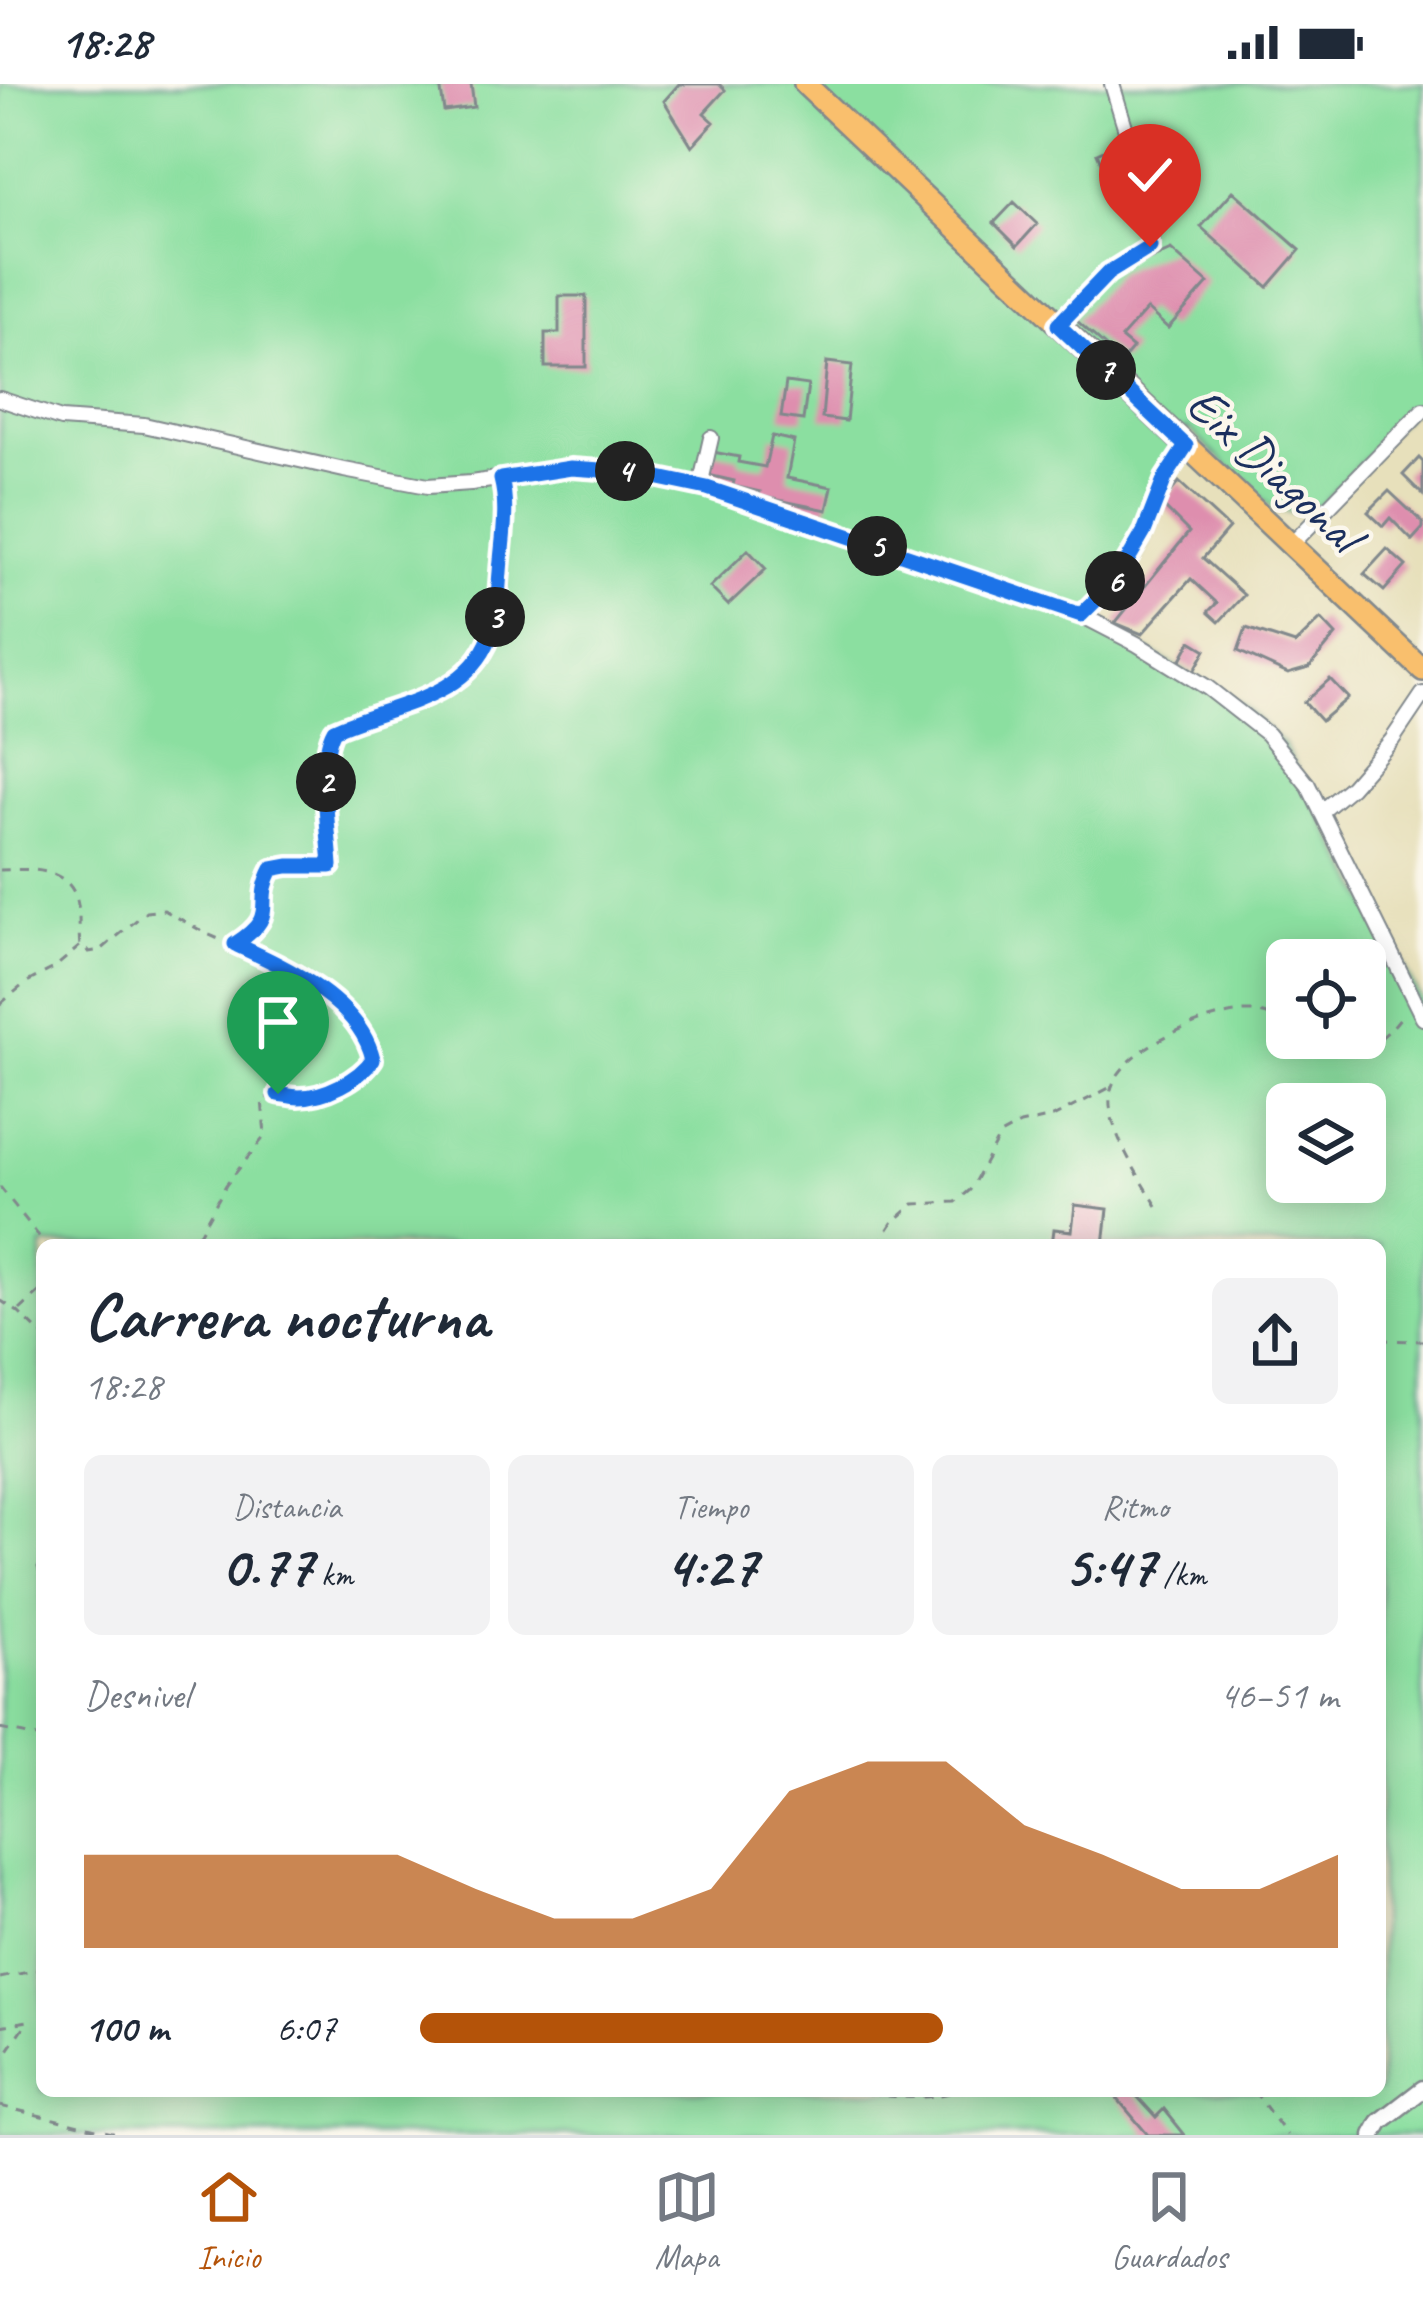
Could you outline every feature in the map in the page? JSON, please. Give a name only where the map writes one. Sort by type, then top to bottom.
[{"type":"main road","name":"Eix Diagonal","points":[[805,84],[1423,670]]},
{"type":"street","points":[[1058,325],[1108,273],[1150,247],[1158,209],[1112,84]]},
{"type":"street","points":[[0,399],[61,419],[144,425],[428,486],[571,468],[631,472],[700,486],[1081,615],[1208,688],[1268,734],[1308,785],[1423,1018]]},
{"type":"street","points":[[1291,545],[1423,410]]},
{"type":"street","points":[[700,486],[711,439]]},
{"type":"street","points":[[1081,615],[1116,580],[1144,532],[1165,478],[1186,446]]},
{"type":"street","points":[[1321,812],[1352,787],[1423,694]]},
{"type":"street","points":[[1373,2135],[1380,2122],[1423,2089]]},
{"type":"path","points":[[235,944],[258,929],[265,882],[272,869],[331,866],[326,763],[327,741],[334,730],[459,681],[490,639],[506,499],[501,479]]},
{"type":"path","points":[[0,870],[49,872],[64,878],[75,895],[80,946]]},
{"type":"path","points":[[80,946],[89,952],[101,950],[146,912],[164,910],[303,975],[359,1026],[370,1045],[373,1059],[367,1068],[326,1092],[262,1099],[266,1136],[226,1185],[193,1239]]},
{"type":"path","points":[[0,1004],[80,946]]},
{"type":"path","points":[[1386,1036],[1404,1015],[1411,994]]},
{"type":"path","points":[[1157,1206],[1112,1119],[1109,1094],[1117,1074],[1156,1041],[1216,1016],[1252,1012],[1266,1016]]},
{"type":"path","points":[[882,1239],[914,1204],[956,1202],[970,1190],[1000,1135],[1020,1124],[1053,1117],[1112,1086]]},
{"type":"path","points":[[0,1187],[41,1239]]},
{"type":"path","points":[[18,1312],[36,1296]]},
{"type":"path","points":[[0,1300],[36,1329]]},
{"type":"path","points":[[1386,1340],[1423,1341]]},
{"type":"path","points":[[0,1729],[36,1737]]},
{"type":"path","points":[[0,1978],[36,1970]]},
{"type":"path","points":[[0,2026],[28,2021],[0,2062]]},
{"type":"path","points":[[1258,2097],[1287,2135]]},
{"type":"path","points":[[0,2105],[121,2135]]},
{"type":"green space","points":[[0,84],[1423,84],[1423,398],[1321,505],[1297,513],[1273,509],[1187,428],[1141,555],[1110,597],[1084,614],[1242,705],[1283,744],[1423,1004],[1423,2135],[0,2135]]},
{"type":"building","points":[[440,84],[471,84],[474,107],[444,111]]},
{"type":"building","points":[[679,84],[719,84],[725,90],[704,113],[714,122],[692,146],[664,101]]},
{"type":"building","points":[[1170,132],[1188,180],[1158,192],[1139,143]]},
{"type":"building","points":[[1115,145],[1139,201],[1121,209],[1097,153]]},
{"type":"building","points":[[1233,191],[1300,250],[1268,287],[1201,227]]},
{"type":"building","points":[[1014,202],[1037,224],[1017,246],[994,223]]},
{"type":"building","points":[[1171,250],[1208,283],[1168,328],[1147,309],[1121,338],[1133,348],[1122,361],[1076,320],[1117,274]]},
{"type":"building","points":[[559,296],[586,296],[586,367],[545,367],[545,333],[559,333]]},
{"type":"building","points":[[827,362],[852,365],[846,421],[822,418]]},
{"type":"building","points":[[786,382],[808,385],[803,420],[781,417]]},
{"type":"building","points":[[772,436],[794,441],[787,478],[832,487],[827,510],[759,496],[760,492],[733,486],[734,481],[708,475],[713,452],[765,467]]},
{"type":"building","points":[[1419,458],[1423,462],[1423,495],[1403,475]]},
{"type":"building","points":[[1179,482],[1229,528],[1203,558],[1244,595],[1219,622],[1208,612],[1217,603],[1191,579],[1142,634],[1115,623],[1189,532],[1161,504]]},
{"type":"building","points":[[1389,491],[1423,523],[1412,540],[1390,518],[1383,526],[1368,512]]},
{"type":"building","points":[[1387,549],[1406,566],[1384,591],[1364,574]]},
{"type":"building","points":[[748,550],[766,569],[728,605],[710,587]]},
{"type":"building","points":[[1321,619],[1336,635],[1309,668],[1288,674],[1238,651],[1246,628],[1295,644]]},
{"type":"building","points":[[1191,641],[1206,650],[1194,671],[1179,663]]},
{"type":"building","points":[[1330,679],[1348,698],[1321,721],[1304,702]]},
{"type":"building","points":[[1075,1205],[1108,1209],[1105,1239],[1053,1239],[1054,1229],[1072,1231]]},
{"type":"building","points":[[1116,2097],[1138,2097],[1156,2117],[1164,2109],[1185,2135],[1148,2135]]},
{"type":"route","points":[[278,1094],[302,1097],[326,1092],[367,1068],[373,1059],[370,1045],[359,1026],[303,975],[235,944],[258,929],[265,882],[272,869],[331,866],[326,763],[327,741],[334,730],[459,681],[490,639],[506,499],[501,479],[571,468],[631,472],[707,488],[1081,615],[1116,580],[1144,532],[1165,478],[1186,446],[1058,325],[1108,273],[1150,247]]}]
